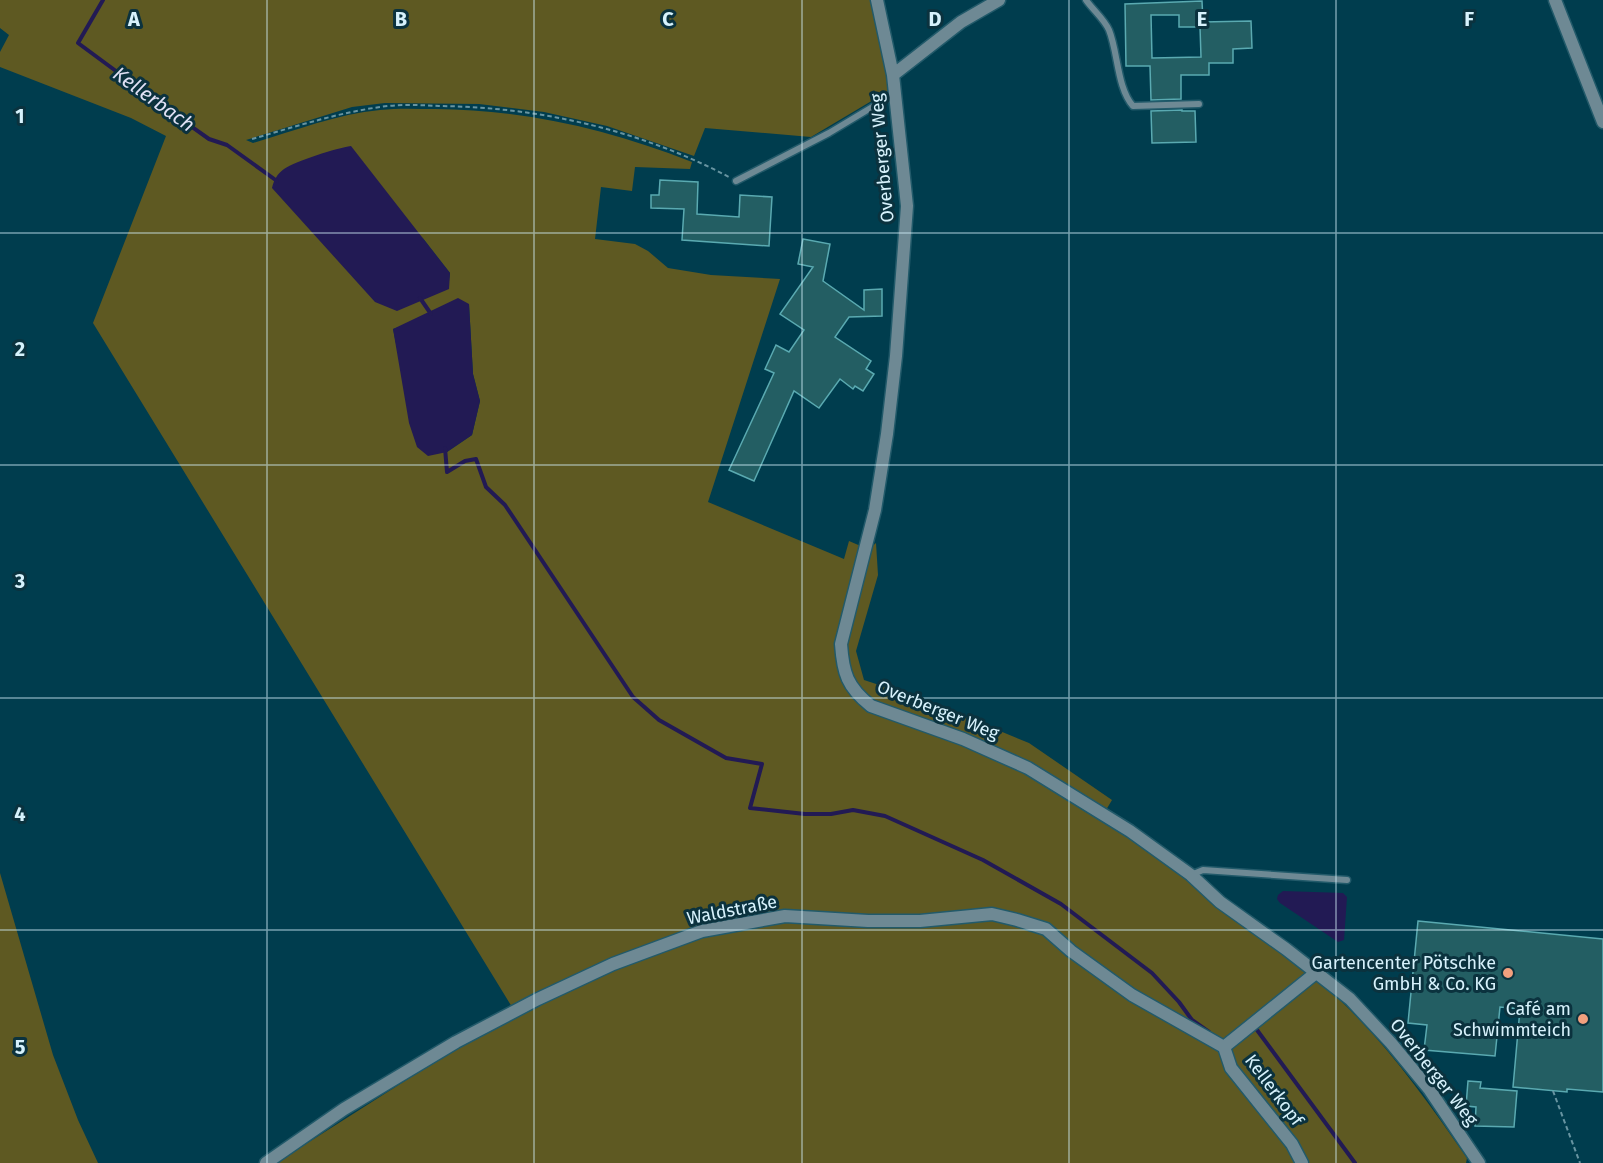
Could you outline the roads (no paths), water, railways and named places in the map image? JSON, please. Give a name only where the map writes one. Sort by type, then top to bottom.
[{"type":"street","name":"Overberger Weg","points":[[878,0],[893,75],[907,206],[896,356],[887,434],[874,510],[841,644],[843,667],[849,685],[871,706],[963,739],[1028,768],[1130,831],[1191,875],[1220,902],[1317,972],[1350,999],[1429,1089],[1479,1163]]},
{"type":"street","name":"Overberger Weg","points":[[893,75],[961,22],[999,0]]},
{"type":"street","points":[[1555,0],[1603,122]]},
{"type":"street","name":"Waldstraße","points":[[266,1163],[344,1109],[456,1042],[538,999],[612,964],[702,931],[785,916],[868,921],[920,921],[992,914],[1027,922],[1046,928],[1071,951],[1132,995],[1224,1047]]},
{"type":"street","name":"Kellerkopf","points":[[1302,1163],[1292,1144],[1231,1068],[1224,1047],[1317,972]]},
{"type":"lane","points":[[1086,0],[1109,30],[1126,93],[1133,106],[1199,104]]},
{"type":"lane","points":[[736,181],[829,133],[895,94]]},
{"type":"lane","points":[[1191,875],[1203,870],[1347,880]]},
{"type":"waterway","name":"Kellerbach","points":[[103,0],[78,43],[209,139],[227,145],[277,181]]},
{"type":"waterway","points":[[420,298],[431,314]]},
{"type":"waterway","points":[[445,448],[447,472],[465,461],[476,459],[486,487],[505,505],[633,697],[659,720],[726,758],[762,764],[750,808],[805,814],[831,814],[853,810],[885,816],[983,860],[1061,904],[1152,973],[1192,1020],[1209,1032]]},
{"type":"waterway","points":[[1257,1030],[1355,1163]]},
{"type":"place","name":"Gartencenter Pötschke GmbH & Co. KG","points":[[1508,973]]},
{"type":"place","name":"Café am Schwimmteich","points":[[1583,1019]]}]
